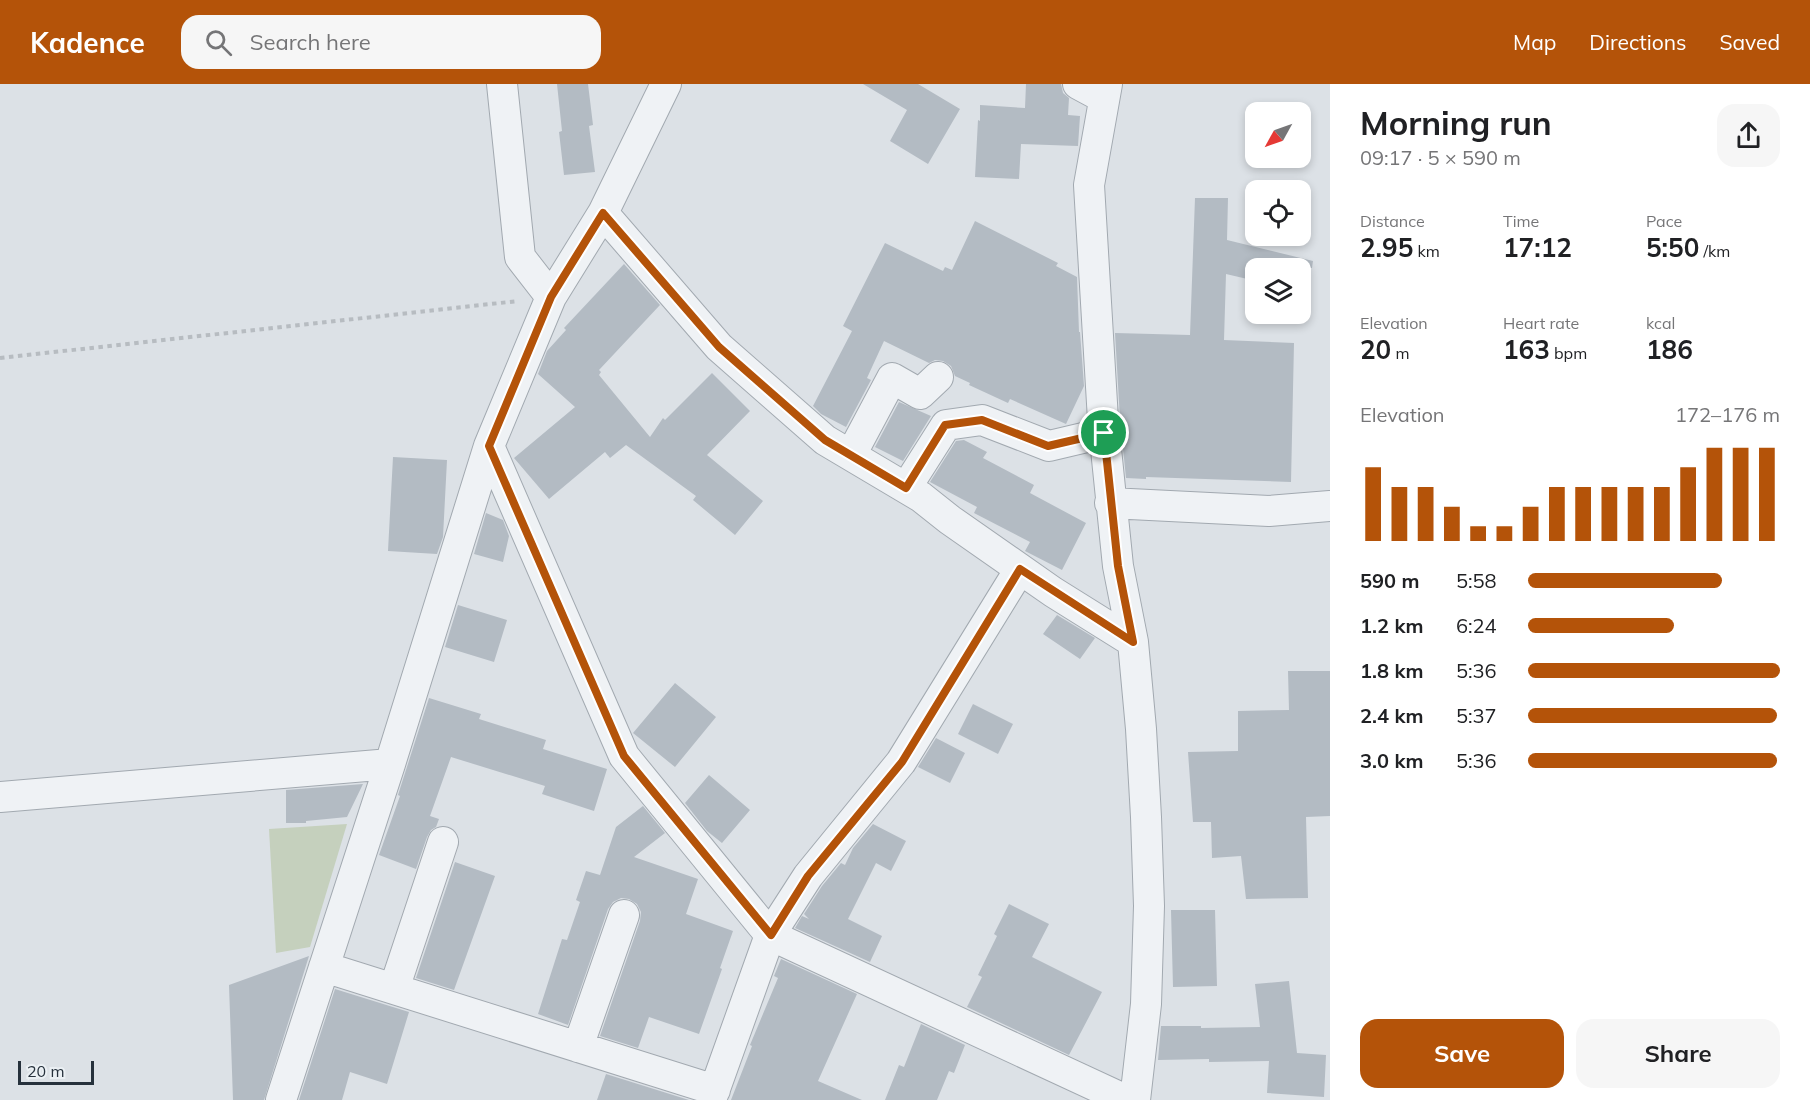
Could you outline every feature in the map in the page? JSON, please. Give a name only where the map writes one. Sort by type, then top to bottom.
[{"type":"street","points":[[502,84],[520,257],[551,297]]},
{"type":"street","points":[[281,1100],[390,764],[489,446],[551,297],[603,213],[666,84]]},
{"type":"street","points":[[1078,84],[1106,91],[1089,185],[1110,503],[1118,566],[1133,642],[1141,729],[1149,906],[1146,1004],[1135,1100]]},
{"type":"street","points":[[603,213],[719,347],[825,440],[906,488],[1020,569],[1133,642]]},
{"type":"street","points":[[850,455],[892,378],[920,394],[938,377]]},
{"type":"street","points":[[906,488],[945,425],[982,420],[1048,446],[1104,433]]},
{"type":"street","points":[[489,446],[624,756],[771,935],[1126,1100]]},
{"type":"street","points":[[1110,503],[1269,511],[1330,506]]},
{"type":"street","points":[[324,967],[578,1047],[713,1095],[771,935],[808,876],[902,762],[1020,569]]},
{"type":"street","points":[[0,797],[390,764]]},
{"type":"street","points":[[394,988],[443,842]]},
{"type":"street","points":[[578,1047],[624,915]]},
{"type":"path","points":[[0,358],[551,297]]},
{"type":"green space","points":[[347,824],[310,947],[276,953],[269,829]]},
{"type":"building","points":[[557,84],[588,84],[593,125],[589,126],[595,172],[564,175]]},
{"type":"building","points":[[863,84],[918,84],[960,109],[928,164],[890,141],[907,110]]},
{"type":"building","points":[[1026,84],[1061,84],[1063,93],[1069,98],[1068,115],[1080,116],[1078,146],[1021,144],[1019,179],[975,177],[980,105],[1025,108]]},
{"type":"building","points":[[1195,198],[1228,198],[1227,240],[1301,258],[1245,258],[1245,278],[1226,274],[1224,340],[1294,343],[1291,482],[1126,478],[1115,333],[1190,335]]},
{"type":"building","points":[[975,221],[1058,263],[1056,266],[1077,277],[1084,386],[1066,424],[1010,399],[1008,403],[969,385],[970,383],[955,376],[951,366],[943,361],[935,360],[929,363],[884,341],[867,378],[871,380],[846,427],[821,414],[813,406],[852,331],[843,326],[885,243],[943,271],[945,267],[952,270]]},
{"type":"building","points":[[624,264],[660,305],[599,370],[601,372],[599,375],[650,437],[663,418],[665,420],[712,373],[750,411],[707,455],[763,501],[735,535],[693,500],[696,496],[626,445],[610,458],[605,452],[549,499],[514,458],[575,407],[538,374],[547,351],[566,330],[564,328]]},
{"type":"building","points":[[899,402],[931,416],[903,461],[875,447]]},
{"type":"building","points":[[964,440],[987,452],[983,458],[1034,485],[1030,493],[1086,523],[1062,570],[1025,551],[1030,542],[974,513],[977,507],[930,482],[956,441]]},
{"type":"building","points":[[393,457],[447,460],[443,537],[437,554],[388,551]]},
{"type":"building","points":[[486,513],[503,520],[509,536],[503,562],[474,554]]},
{"type":"building","points":[[458,605],[507,620],[494,662],[445,647]]},
{"type":"building","points":[[1057,615],[1095,638],[1080,659],[1043,634]]},
{"type":"building","points":[[1288,671],[1330,671],[1330,816],[1306,817],[1308,898],[1246,899],[1241,856],[1212,858],[1211,822],[1193,822],[1188,752],[1238,751],[1238,711],[1289,710]]},
{"type":"building","points":[[675,683],[716,717],[675,767],[633,733]]},
{"type":"building","points":[[429,698],[481,714],[479,719],[546,740],[543,749],[607,769],[594,811],[542,794],[545,786],[451,757],[430,816],[439,819],[436,827],[427,837],[416,869],[379,855],[400,796],[398,795]]},
{"type":"building","points":[[973,704],[1013,724],[998,754],[958,734]]},
{"type":"building","points":[[936,738],[965,753],[950,783],[918,767]]},
{"type":"building","points":[[709,775],[750,810],[722,843],[707,831],[685,803]]},
{"type":"building","points":[[363,784],[347,817],[306,821],[306,823],[286,823],[286,790]]},
{"type":"building","points":[[643,806],[665,833],[634,857],[698,879],[686,914],[733,931],[699,1034],[649,1017],[638,1048],[600,1036],[640,921],[641,912],[637,904],[629,899],[621,898],[613,902],[608,909],[568,1025],[538,1014],[562,939],[567,940],[580,902],[576,900],[586,871],[600,875],[616,827]]},
{"type":"building","points":[[873,824],[906,841],[891,871],[876,863],[848,919],[882,936],[870,962],[795,928],[802,916],[809,919],[804,914],[822,886],[841,863],[845,865],[853,848]]},
{"type":"building","points":[[455,862],[495,876],[454,990],[416,978]]},
{"type":"building","points":[[1009,904],[1049,924],[1032,957],[1102,992],[1069,1055],[967,1007],[982,977],[978,975],[997,936],[994,934]]},
{"type":"building","points":[[1171,910],[1215,910],[1217,986],[1173,987]]},
{"type":"building","points":[[309,956],[264,1100],[233,1100],[229,985]]},
{"type":"building","points":[[781,959],[857,994],[818,1081],[862,1100],[731,1100],[752,1046],[750,1045],[778,978],[774,976]]},
{"type":"building","points":[[1289,981],[1297,1053],[1326,1055],[1324,1097],[1267,1093],[1269,1061],[1158,1060],[1161,1026],[1260,1027],[1255,984]]},
{"type":"building","points":[[335,989],[409,1012],[387,1084],[350,1072],[342,1100],[299,1100]]},
{"type":"building","points":[[921,1024],[965,1045],[954,1073],[949,1071],[937,1100],[885,1100],[899,1065],[904,1067]]},
{"type":"building","points":[[606,1074],[689,1100],[597,1100]]},
{"type":"route","points":[[603,213],[719,347],[825,440],[906,488],[945,425],[982,420],[1048,446],[1104,433],[1118,566],[1133,642],[1020,569],[902,762],[808,876],[771,935],[624,756],[489,446],[551,297],[603,213]]}]
